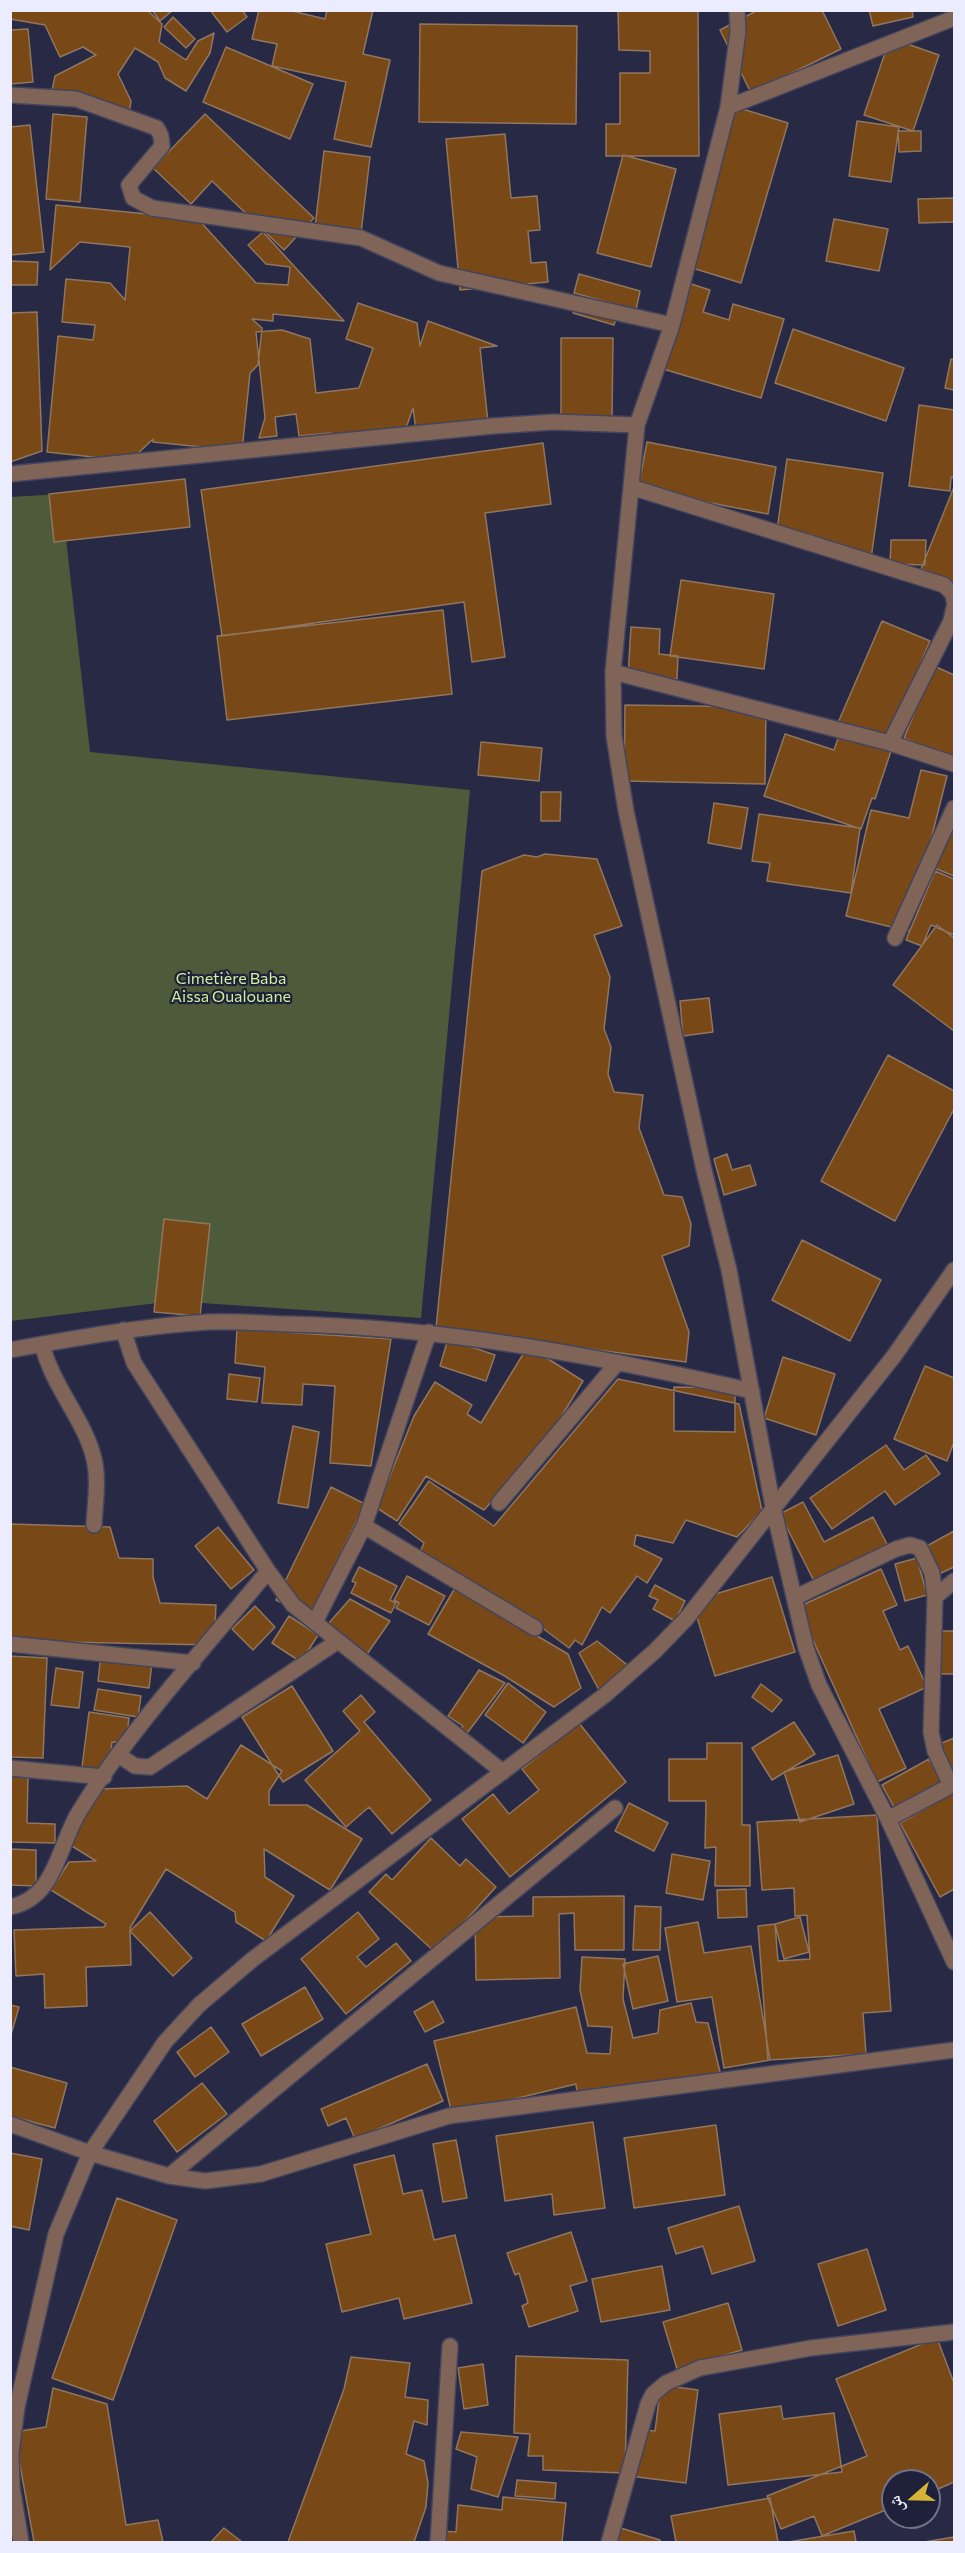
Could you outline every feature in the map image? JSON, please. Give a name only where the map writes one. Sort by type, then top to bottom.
[{"type":"street","points":[[737,10],[738,31],[728,107],[672,325],[637,425],[613,672],[614,736],[626,811],[704,1170],[729,1270],[773,1507],[796,1597],[806,1648],[819,1685],[888,1820],[954,1962]]},
{"type":"street","points":[[728,107],[954,18]]},
{"type":"street","points":[[10,95],[76,99],[157,128],[161,135],[162,146],[129,185],[133,198],[152,208],[361,238],[439,273],[672,325]]},
{"type":"street","points":[[10,474],[493,426],[553,422],[637,425]]},
{"type":"street","points":[[631,487],[944,585],[953,594],[954,601]]},
{"type":"street","points":[[890,742],[951,621],[954,607]]},
{"type":"street","points":[[613,672],[890,742],[954,764]]},
{"type":"street","points":[[895,938],[954,808]]},
{"type":"street","points":[[21,2542],[12,2487],[11,2453],[17,2407],[56,2234],[90,2153],[165,2042],[199,2005],[253,1959],[605,1695],[655,1652],[686,1619],[894,1356],[954,1270]]},
{"type":"street","points":[[10,1350],[123,1330],[209,1322],[364,1325],[429,1332],[618,1362],[752,1391]]},
{"type":"street","points":[[123,1330],[134,1363],[268,1571],[293,1605],[503,1772]]},
{"type":"street","points":[[315,1622],[364,1526],[429,1332]]},
{"type":"street","points":[[42,1344],[47,1364],[81,1427],[94,1459],[96,1482],[94,1525]]},
{"type":"street","points":[[499,1503],[618,1362]]},
{"type":"street","points":[[364,1526],[535,1628]]},
{"type":"street","points":[[796,1597],[896,1549],[910,1545],[920,1548],[925,1556],[932,1573],[935,1598],[931,1732],[935,1751],[953,1785],[888,1820]]},
{"type":"street","points":[[10,1907],[27,1904],[39,1894],[79,1812],[120,1756],[268,1571]]},
{"type":"street","points":[[935,1598],[954,1581]]},
{"type":"street","points":[[120,1756],[135,1766],[150,1767],[338,1641]]},
{"type":"street","points":[[10,1644],[193,1663]]},
{"type":"street","points":[[10,1768],[105,1777]]},
{"type":"street","points":[[169,2176],[615,1808]]},
{"type":"street","points":[[10,2124],[90,2153],[169,2176],[206,2181],[261,2174],[449,2116],[954,2050]]},
{"type":"street","points":[[609,2542],[648,2404],[653,2394],[666,2383],[700,2368],[811,2348],[954,2332]]},
{"type":"street","points":[[438,2542],[450,2346]]},
{"type":"green space","name":"Cimetière Baba Aissa Oualouane","points":[[61,494],[90,752],[470,790],[421,1318],[173,1301],[11,1321],[11,497]]},
{"type":"building","points":[[10,10],[147,10],[162,24],[159,42],[186,60],[198,41],[214,33],[210,53],[186,91],[165,78],[158,62],[135,48],[118,74],[131,101],[129,115],[50,100],[55,76],[96,55],[83,47],[60,57],[45,25],[10,19]]},
{"type":"building","points":[[152,10],[173,10],[160,21]]},
{"type":"building","points":[[210,10],[242,10],[247,17],[227,32]]},
{"type":"building","points":[[259,10],[288,10],[325,19],[327,10],[373,10],[363,54],[390,60],[371,147],[334,139],[346,82],[272,66],[277,44],[252,39]]},
{"type":"building","points":[[618,10],[698,10],[699,156],[606,156],[606,124],[620,124],[620,73],[650,73],[650,51],[619,50]]},
{"type":"building","points":[[758,10],[822,10],[841,49],[751,93],[720,30]]},
{"type":"building","points":[[869,10],[912,10],[913,17],[873,26]]},
{"type":"building","points":[[173,17],[195,39],[186,48],[164,27]]},
{"type":"building","points":[[420,24],[577,26],[576,124],[419,122]]},
{"type":"building","points":[[28,29],[33,82],[10,84],[10,30]]},
{"type":"building","points":[[890,38],[939,55],[913,131],[864,115]]},
{"type":"building","points":[[226,47],[313,84],[290,139],[203,102]]},
{"type":"building","points":[[736,107],[788,123],[741,283],[689,267]]},
{"type":"building","points":[[53,114],[87,117],[80,202],[46,199]]},
{"type":"building","points":[[205,114],[314,218],[284,250],[212,181],[191,204],[153,168]]},
{"type":"building","points":[[857,121],[899,127],[891,182],[849,176]]},
{"type":"building","points":[[30,125],[44,252],[10,255],[10,127]]},
{"type":"building","points":[[898,131],[921,131],[921,151],[899,152]]},
{"type":"building","points":[[505,134],[511,198],[537,196],[540,230],[528,231],[531,263],[546,262],[548,282],[460,290],[446,139]]},
{"type":"building","points":[[324,151],[370,157],[361,233],[315,227]]},
{"type":"building","points":[[623,155],[676,169],[651,267],[597,253]]},
{"type":"building","points":[[954,198],[954,222],[919,223],[918,199]]},
{"type":"building","points":[[56,205],[198,219],[256,283],[288,285],[290,267],[266,264],[248,245],[263,232],[344,321],[273,314],[273,321],[252,319],[262,328],[258,365],[250,373],[242,451],[153,442],[153,439],[130,461],[47,452],[58,336],[93,340],[95,325],[62,322],[66,279],[110,283],[125,300],[130,247],[80,242],[50,270]]},
{"type":"building","points":[[834,219],[888,229],[879,271],[826,261]]},
{"type":"building","points":[[10,261],[38,262],[37,285],[10,285]]},
{"type":"building","points":[[579,274],[640,291],[636,310],[574,293]]},
{"type":"building","points":[[688,283],[710,290],[703,312],[729,320],[733,304],[784,319],[761,398],[663,369]]},
{"type":"building","points":[[577,297],[619,309],[614,325],[573,313]]},
{"type":"building","points":[[358,303],[417,323],[420,346],[428,321],[497,346],[480,348],[488,422],[416,430],[413,408],[405,431],[345,438],[330,433],[299,436],[296,414],[275,417],[277,436],[259,438],[265,418],[256,332],[282,330],[310,339],[316,393],[359,388],[373,348],[346,339]]},
{"type":"building","points":[[37,312],[42,451],[10,462],[10,313]]},
{"type":"building","points":[[793,329],[904,368],[886,421],[775,383]]},
{"type":"building","points":[[561,338],[613,338],[612,418],[561,417]]},
{"type":"building","points":[[951,359],[954,360],[954,390],[945,388]]},
{"type":"building","points":[[919,405],[954,410],[954,478],[951,477],[950,491],[909,486]]},
{"type":"building","points":[[647,442],[776,467],[768,514],[638,489]]},
{"type":"building","points":[[543,443],[551,504],[485,513],[505,657],[472,662],[464,602],[222,636],[201,490]]},
{"type":"building","points":[[787,459],[883,473],[871,559],[811,550],[813,535],[777,530]]},
{"type":"building","points":[[185,479],[190,527],[54,542],[49,494]]},
{"type":"building","points":[[954,487],[954,583],[921,569]]},
{"type":"building","points":[[891,540],[926,540],[925,565],[890,564]]},
{"type":"building","points":[[681,580],[774,594],[764,669],[670,656]]},
{"type":"building","points":[[443,610],[452,694],[227,720],[217,636]]},
{"type":"building","points":[[882,621],[930,641],[885,746],[837,725]]},
{"type":"building","points":[[631,627],[660,629],[659,654],[678,656],[677,679],[628,676]]},
{"type":"building","points":[[934,666],[954,675],[954,760],[904,738]]},
{"type":"building","points":[[625,705],[766,707],[765,784],[624,781]]},
{"type":"building","points":[[840,733],[891,751],[875,799],[872,798],[861,829],[764,796],[785,734],[834,750]]},
{"type":"building","points":[[481,742],[542,748],[539,781],[478,775]]},
{"type":"building","points":[[921,770],[947,776],[908,931],[846,916],[871,810],[909,818]]},
{"type":"building","points":[[541,792],[561,792],[560,821],[541,821]]},
{"type":"building","points":[[714,803],[748,808],[741,849],[708,843]]},
{"type":"building","points":[[759,814],[860,828],[851,893],[767,881],[770,863],[752,861]]},
{"type":"building","points":[[950,830],[954,832],[954,876],[934,868]]},
{"type":"building","points":[[545,854],[597,859],[622,926],[594,935],[610,977],[604,1029],[611,1047],[608,1074],[614,1092],[643,1095],[639,1128],[664,1195],[682,1197],[691,1224],[689,1246],[662,1256],[689,1332],[686,1362],[436,1328],[482,871],[524,855],[537,857]]},
{"type":"building","points":[[935,871],[954,879],[954,935],[931,925],[922,946],[906,940]]},
{"type":"building","points":[[937,925],[954,938],[954,1031],[893,985]]},
{"type":"building","points":[[709,998],[713,1032],[683,1036],[680,1001]]},
{"type":"building","points":[[888,1055],[954,1091],[954,1109],[895,1221],[821,1181]]},
{"type":"building","points":[[727,1154],[732,1170],[750,1165],[756,1185],[724,1195],[714,1159]]},
{"type":"building","points":[[164,1219],[210,1224],[200,1316],[154,1312]]},
{"type":"building","points":[[802,1240],[881,1280],[850,1341],[772,1300]]},
{"type":"building","points":[[237,1329],[391,1339],[371,1466],[330,1463],[335,1386],[303,1384],[302,1405],[262,1403],[265,1367],[235,1363]]},
{"type":"building","points":[[448,1339],[495,1355],[486,1381],[440,1366]]},
{"type":"building","points":[[528,1346],[583,1381],[547,1440],[484,1510],[426,1476],[397,1521],[377,1508],[414,1416],[435,1382],[472,1405],[467,1414],[481,1423]]},
{"type":"building","points":[[783,1357],[835,1374],[816,1435],[764,1418]]},
{"type":"building","points":[[925,1366],[954,1378],[954,1442],[947,1461],[894,1439]]},
{"type":"building","points":[[229,1374],[260,1378],[257,1402],[227,1399]]},
{"type":"building","points":[[618,1379],[739,1404],[762,1511],[737,1537],[686,1520],[673,1543],[636,1535],[634,1545],[662,1559],[647,1583],[637,1576],[610,1613],[602,1607],[582,1645],[575,1640],[569,1648],[541,1627],[419,1554],[424,1543],[399,1524],[429,1481],[494,1526]]},
{"type":"building","points":[[674,1387],[735,1388],[735,1432],[674,1431]]},
{"type":"building","points":[[293,1426],[319,1432],[308,1508],[278,1503]]},
{"type":"building","points":[[886,1445],[904,1470],[926,1455],[940,1474],[895,1505],[885,1491],[832,1529],[810,1498]]},
{"type":"building","points":[[331,1487],[365,1504],[310,1616],[276,1600]]},
{"type":"building","points":[[803,1502],[824,1542],[873,1517],[888,1546],[815,1583],[780,1514]]},
{"type":"building","points":[[10,1524],[110,1527],[119,1558],[153,1559],[153,1577],[160,1603],[216,1605],[214,1645],[10,1641]]},
{"type":"building","points":[[218,1527],[254,1570],[231,1589],[195,1546]]},
{"type":"building","points":[[954,1531],[954,1567],[939,1574],[925,1547]]},
{"type":"building","points":[[917,1558],[927,1595],[905,1601],[895,1564]]},
{"type":"building","points":[[359,1567],[397,1586],[390,1600],[396,1603],[391,1613],[351,1593],[356,1583],[352,1581]]},
{"type":"building","points":[[881,1569],[897,1605],[883,1611],[900,1650],[908,1646],[927,1687],[879,1709],[906,1768],[877,1782],[798,1607]]},
{"type":"building","points":[[407,1576],[445,1596],[429,1625],[396,1608],[399,1603],[394,1600]]},
{"type":"building","points":[[772,1577],[795,1652],[715,1676],[692,1601]]},
{"type":"building","points":[[655,1585],[685,1601],[675,1621],[653,1609],[658,1600],[649,1596]]},
{"type":"building","points":[[455,1588],[568,1654],[581,1688],[554,1707],[503,1675],[428,1634]]},
{"type":"building","points":[[350,1599],[390,1621],[363,1660],[328,1624]]},
{"type":"building","points":[[255,1606],[275,1627],[253,1650],[232,1629]]},
{"type":"building","points":[[289,1616],[318,1635],[301,1662],[272,1643]]},
{"type":"building","points":[[937,1631],[954,1631],[954,1674],[937,1674]]},
{"type":"building","points":[[597,1641],[630,1667],[599,1690],[579,1653]]},
{"type":"building","points":[[101,1655],[152,1663],[149,1688],[98,1681]]},
{"type":"building","points":[[10,1656],[47,1658],[43,1758],[10,1757]]},
{"type":"building","points":[[56,1668],[83,1672],[79,1708],[51,1705]]},
{"type":"building","points":[[479,1670],[505,1683],[458,1745],[453,1740],[463,1726],[448,1716]]},
{"type":"building","points":[[508,1683],[546,1712],[523,1743],[485,1715]]},
{"type":"building","points":[[761,1684],[782,1700],[772,1712],[752,1697]]},
{"type":"building","points":[[292,1686],[333,1751],[283,1782],[242,1717]]},
{"type":"building","points":[[98,1689],[141,1696],[138,1717],[94,1710]]},
{"type":"building","points":[[361,1695],[375,1712],[364,1722],[431,1800],[392,1834],[369,1807],[346,1827],[305,1780],[360,1731],[343,1711]]},
{"type":"building","points":[[89,1712],[129,1718],[126,1743],[112,1742],[109,1771],[82,1767]]},
{"type":"building","points":[[794,1722],[815,1754],[772,1780],[752,1748]]},
{"type":"building","points":[[579,1723],[626,1782],[510,1877],[462,1819],[493,1794],[509,1814],[539,1790],[522,1769]]},
{"type":"building","points":[[954,1738],[954,1775],[948,1778],[937,1745]]},
{"type":"building","points":[[707,1743],[742,1743],[742,1825],[750,1825],[750,1886],[715,1886],[716,1847],[705,1848],[706,1801],[669,1801],[669,1759],[707,1759]]},
{"type":"building","points":[[241,1745],[282,1771],[269,1791],[269,1805],[307,1805],[362,1839],[330,1890],[264,1849],[265,1877],[294,1896],[266,1941],[236,1922],[235,1912],[166,1869],[130,1928],[131,1965],[86,1967],[87,2006],[45,2008],[44,1974],[16,1976],[14,1930],[104,1927],[106,1924],[51,1890],[69,1862],[96,1861],[67,1843],[100,1789],[187,1786],[207,1799]]},
{"type":"building","points":[[838,1755],[854,1804],[800,1822],[784,1772]]},
{"type":"building","points":[[929,1759],[943,1786],[896,1811],[882,1785]]},
{"type":"building","points":[[10,1776],[28,1776],[27,1823],[55,1824],[55,1843],[10,1842]]},
{"type":"building","points":[[954,1792],[954,1889],[940,1897],[900,1823]]},
{"type":"building","points":[[629,1803],[668,1823],[654,1851],[615,1831]]},
{"type":"building","points":[[877,1815],[891,2011],[863,2013],[866,2054],[768,2060],[758,1926],[775,1924],[778,1961],[810,1959],[807,1915],[795,1916],[794,1888],[762,1890],[757,1822]]},
{"type":"building","points":[[431,1838],[460,1866],[466,1859],[496,1887],[436,1953],[369,1892],[386,1874],[392,1880]]},
{"type":"building","points":[[10,1849],[36,1850],[36,1886],[10,1885]]},
{"type":"building","points":[[672,1854],[710,1861],[703,1900],[666,1893]]},
{"type":"building","points":[[746,1889],[747,1917],[718,1918],[717,1890]]},
{"type":"building","points":[[624,1896],[624,1950],[575,1950],[574,1913],[559,1914],[560,1978],[476,1980],[475,1917],[533,1916],[533,1897]]},
{"type":"building","points":[[635,1906],[661,1907],[660,1950],[633,1950]]},
{"type":"building","points":[[150,1912],[192,1958],[173,1976],[130,1931]]},
{"type":"building","points":[[358,1912],[379,1939],[357,1957],[366,1967],[396,1943],[411,1961],[346,2014],[301,1959]]},
{"type":"building","points":[[800,1917],[809,1952],[784,1959],[775,1924]]},
{"type":"building","points":[[698,1922],[704,1953],[751,1946],[770,2060],[724,2068],[712,1997],[677,2002],[665,1928]]},
{"type":"building","points":[[658,1956],[668,2001],[633,2009],[623,1964]]},
{"type":"building","points":[[582,1957],[625,1959],[623,1999],[633,2038],[658,2033],[660,2010],[691,2003],[696,2022],[708,2023],[720,2072],[635,2092],[633,2084],[608,2090],[577,2092],[576,2084],[452,2114],[434,2041],[576,2007],[587,2053],[610,2054],[612,2027],[588,2026],[580,1990]]},
{"type":"building","points":[[305,1987],[323,2019],[261,2056],[242,2024]]},
{"type":"building","points":[[433,2001],[444,2022],[425,2032],[414,2012]]},
{"type":"building","points":[[10,2005],[19,2007],[10,2038]]},
{"type":"building","points":[[211,2027],[229,2052],[195,2077],[177,2052]]},
{"type":"building","points":[[427,2064],[443,2101],[355,2139],[346,2118],[328,2126],[321,2109]]},
{"type":"building","points":[[10,2067],[67,2083],[55,2128],[10,2116]]},
{"type":"building","points":[[202,2083],[227,2114],[177,2152],[154,2121]]},
{"type":"building","points":[[593,2122],[605,2208],[554,2215],[552,2194],[505,2201],[496,2136]]},
{"type":"building","points":[[716,2125],[725,2195],[634,2208],[624,2138]]},
{"type":"building","points":[[456,2140],[467,2198],[443,2202],[433,2144]]},
{"type":"building","points":[[10,2153],[42,2159],[29,2230],[10,2226]]},
{"type":"building","points":[[394,2155],[403,2194],[422,2190],[434,2240],[455,2235],[472,2303],[404,2319],[399,2298],[342,2312],[326,2244],[371,2234],[354,2165]]},
{"type":"building","points":[[117,2198],[177,2220],[113,2400],[52,2378]]},
{"type":"building","points":[[739,2206],[755,2261],[712,2274],[703,2246],[676,2254],[668,2228]]},
{"type":"building","points":[[571,2232],[587,2281],[570,2286],[578,2311],[529,2327],[522,2306],[528,2303],[519,2273],[515,2275],[507,2253]]},
{"type":"building","points":[[867,2249],[886,2310],[838,2326],[818,2264]]},
{"type":"building","points":[[662,2266],[670,2310],[601,2322],[592,2279]]},
{"type":"building","points":[[728,2303],[742,2350],[677,2369],[663,2322]]},
{"type":"building","points":[[937,2338],[954,2383],[954,2482],[941,2488],[941,2469],[881,2469],[881,2512],[822,2536],[814,2516],[781,2529],[767,2496],[867,2456],[836,2379]]},
{"type":"building","points":[[516,2356],[628,2360],[625,2473],[543,2470],[543,2456],[528,2456],[530,2434],[514,2433]]},
{"type":"building","points":[[351,2357],[410,2363],[405,2397],[428,2400],[427,2425],[414,2421],[406,2454],[424,2461],[428,2483],[426,2507],[414,2542],[288,2542],[344,2389]]},
{"type":"building","points":[[483,2364],[488,2405],[464,2409],[458,2368]]},
{"type":"building","points":[[661,2385],[698,2390],[686,2483],[629,2476],[634,2429],[655,2431]]},
{"type":"building","points":[[53,2388],[107,2404],[126,2525],[158,2520],[163,2542],[34,2542],[14,2432],[46,2427]]},
{"type":"building","points":[[781,2406],[783,2419],[834,2413],[842,2472],[728,2485],[719,2414]]},
{"type":"building","points":[[461,2432],[518,2437],[498,2497],[471,2489],[477,2457],[456,2449]]},
{"type":"building","points":[[517,2480],[556,2483],[555,2499],[515,2496]]},
{"type":"building","points":[[503,2497],[566,2503],[562,2542],[441,2542],[442,2531],[456,2532],[458,2505],[502,2510]]},
{"type":"building","points":[[770,2498],[778,2542],[676,2542],[671,2516]]},
{"type":"building","points":[[611,2525],[660,2540],[660,2542],[606,2542]]},
{"type":"building","points":[[224,2528],[242,2542],[211,2542]]},
{"type":"building","points":[[854,2531],[856,2542],[788,2542]]},
{"type":"building","points":[[954,2537],[954,2542],[924,2542]]}]
